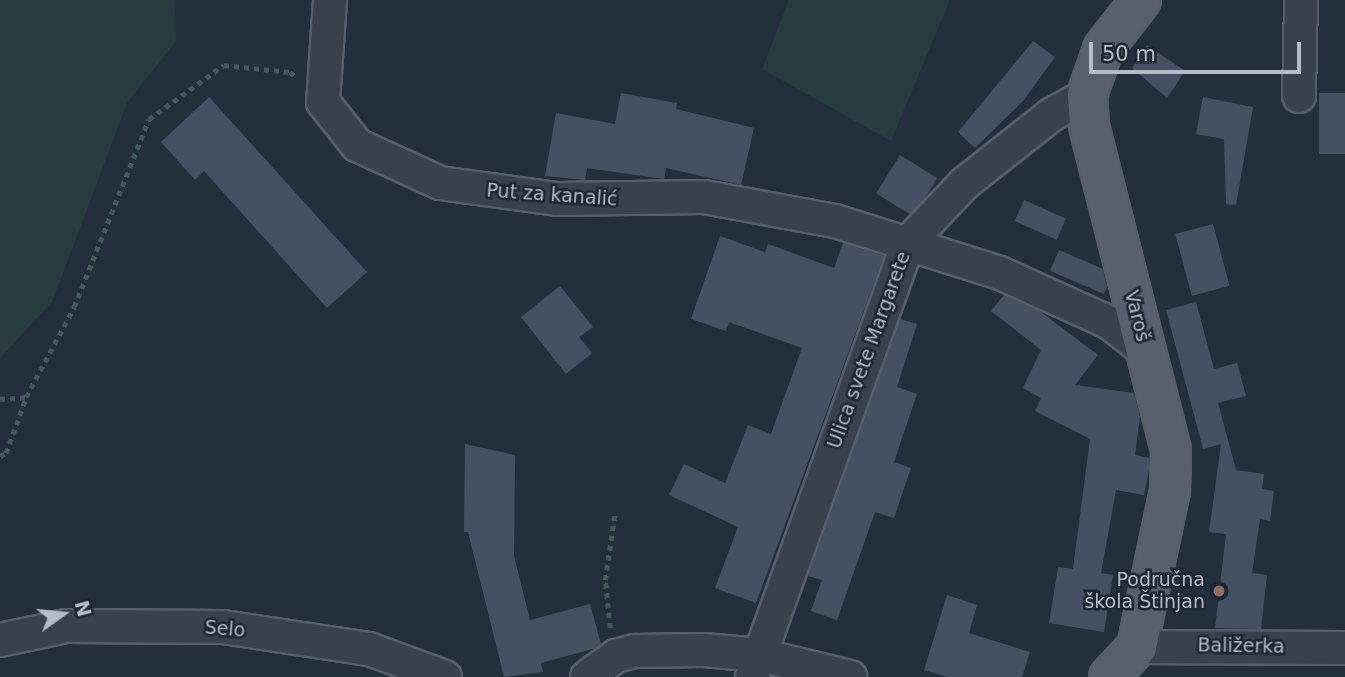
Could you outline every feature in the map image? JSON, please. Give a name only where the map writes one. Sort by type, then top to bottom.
[{"type":"main road","name":"Varoš","points":[[1137,647],[1164,538],[1171,450],[1089,125],[1087,95],[1103,49],[1141,0]]},
{"type":"main road","points":[[1109,677],[1137,647]]},
{"type":"street","points":[[323,102],[330,0]]},
{"type":"street","points":[[1299,96],[1301,0]]},
{"type":"street","name":"Ulica svete Margarete","points":[[756,666],[908,243],[965,183],[1051,115],[1087,95]]},
{"type":"street","name":"Put za kanalić","points":[[323,102],[357,145],[440,183],[557,199],[704,197],[835,221],[1000,273],[1110,323],[1146,351]]},
{"type":"street","name":"Selo","points":[[0,640],[66,626],[223,627],[369,649],[445,677]]},
{"type":"street","name":"Baližerka","points":[[1137,647],[1345,648]]},
{"type":"street","points":[[587,677],[616,656],[635,651],[704,650],[756,666],[850,677]]},
{"type":"path","points":[[0,456],[6,453],[26,397],[74,307],[149,119],[224,65],[290,72],[323,102]]},
{"type":"path","points":[[0,399],[26,397]]},
{"type":"path","points":[[615,512],[605,580],[616,656]]},
{"type":"green space","points":[[0,0],[174,0],[176,41],[127,103],[52,302],[0,358]]},
{"type":"green space","points":[[789,0],[950,0],[891,141],[762,69]]},
{"type":"building","points":[[1033,41],[1055,57],[1024,100],[975,148],[958,132]]},
{"type":"building","points":[[1147,45],[1185,71],[1167,98],[1132,68]]},
{"type":"building","points":[[621,93],[677,103],[676,109],[754,128],[741,185],[666,168],[664,179],[587,168],[585,180],[545,176],[556,113],[615,124]]},
{"type":"building","points":[[1319,93],[1345,93],[1345,154],[1319,154]]},
{"type":"building","points":[[209,97],[367,272],[327,308],[204,171],[195,180],[161,142]]},
{"type":"building","points":[[1203,97],[1253,107],[1236,205],[1226,204],[1224,139],[1196,134]]},
{"type":"building","points":[[900,155],[937,178],[913,216],[876,193]]},
{"type":"building","points":[[1024,200],[1066,219],[1057,240],[1015,221]]},
{"type":"building","points":[[1213,224],[1230,286],[1192,296],[1175,234]]},
{"type":"building","points":[[720,236],[765,252],[768,244],[834,268],[843,243],[884,256],[756,603],[715,588],[738,527],[669,495],[684,464],[725,483],[748,425],[771,434],[802,348],[729,322],[726,331],[691,319]]},
{"type":"building","points":[[1059,250],[1103,269],[1107,287],[1104,294],[1050,271]]},
{"type":"building","points":[[560,286],[593,327],[579,337],[592,353],[566,374],[521,317]]},
{"type":"building","points":[[1004,295],[1041,312],[1098,355],[1075,385],[1134,393],[1140,416],[1135,455],[1149,458],[1149,470],[1144,495],[1116,490],[1101,573],[1113,575],[1104,632],[1049,623],[1058,567],[1073,569],[1090,439],[1035,411],[1041,398],[1023,388],[1041,350],[991,311]]},
{"type":"building","points":[[1196,302],[1214,369],[1237,363],[1246,396],[1218,403],[1236,470],[1264,474],[1262,489],[1274,491],[1270,521],[1260,519],[1252,573],[1267,575],[1261,629],[1215,628],[1226,534],[1209,532],[1221,444],[1203,449],[1166,310]]},
{"type":"building","points":[[900,319],[917,324],[897,387],[917,394],[894,462],[911,468],[894,518],[875,512],[837,620],[811,611],[822,580],[808,576]]},
{"type":"building","points":[[465,444],[515,455],[514,556],[530,620],[590,604],[601,644],[596,648],[541,663],[543,672],[504,677],[468,532],[464,532]]},
{"type":"building","points":[[947,595],[977,605],[969,633],[1030,652],[1022,677],[948,677],[924,670]]},
{"type":"place","name":"Područna škola Štinjan","points":[[1219,591]]}]
